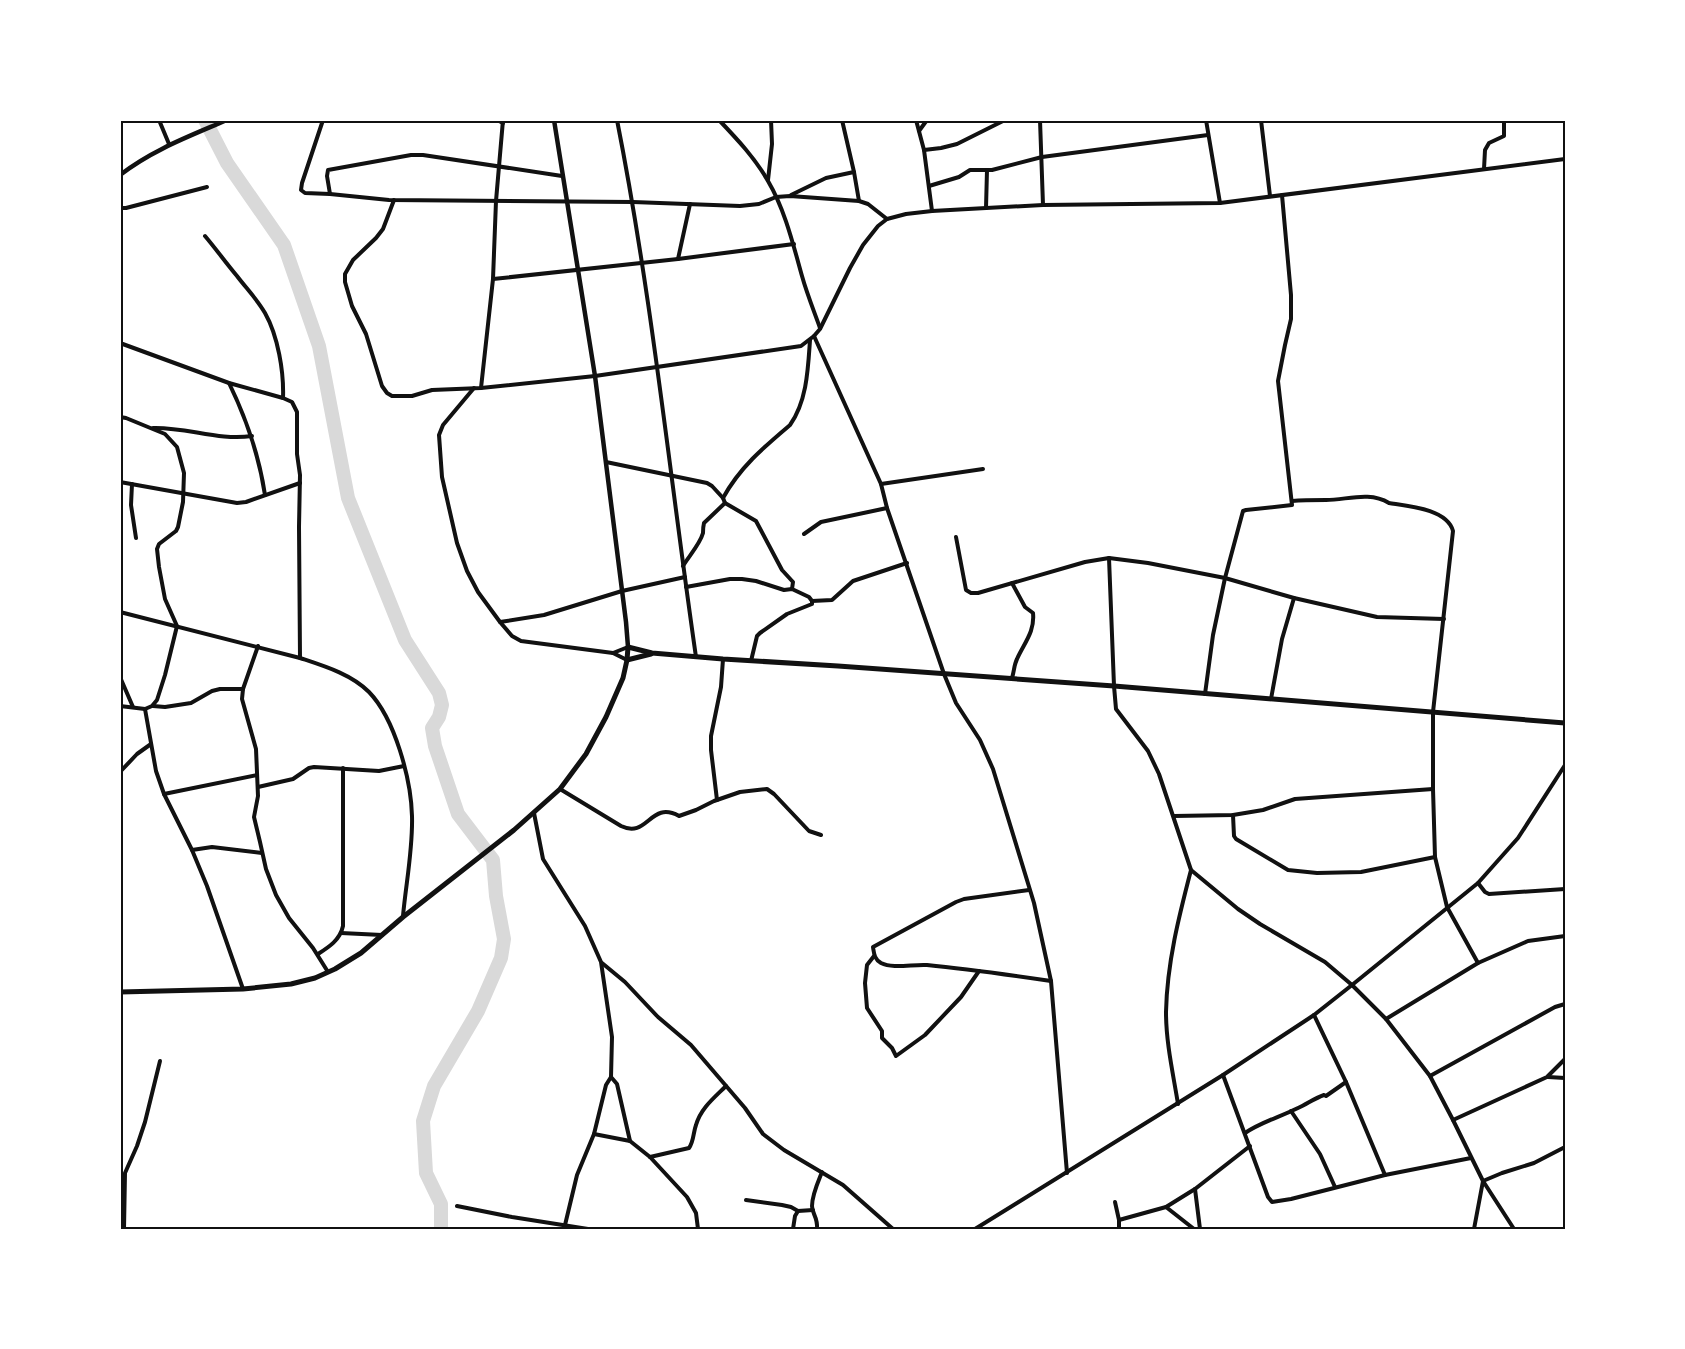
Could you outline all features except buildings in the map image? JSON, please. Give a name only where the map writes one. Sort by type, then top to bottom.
[{"type":"main road","points":[[120,992],[243,989],[291,984],[315,978],[361,953],[514,830],[560,789],[586,754],[615,698],[627,660],[628,647],[652,653],[696,657],[1114,686],[1565,723]]},
{"type":"main road","points":[[627,660],[652,653]]},
{"type":"street","points":[[159,120],[169,144]]},
{"type":"street","points":[[120,175],[169,144],[227,120]]},
{"type":"street","points":[[323,120],[302,183],[301,190],[305,194],[394,200],[633,202],[740,206],[790,196],[859,201],[868,204],[887,219]]},
{"type":"street","points":[[481,387],[493,279],[496,201],[503,122],[497,120]]},
{"type":"street","points":[[554,120],[595,376],[622,591],[628,647],[613,653]]},
{"type":"street","points":[[617,120],[642,263],[696,657]]},
{"type":"street","points":[[719,120],[750,154],[768,180],[794,244],[820,329]]},
{"type":"street","points":[[768,180],[772,144],[771,120]]},
{"type":"street","points":[[842,120],[855,172],[859,201]]},
{"type":"street","points":[[916,120],[924,150],[932,211]]},
{"type":"street","points":[[919,132],[927,120]]},
{"type":"street","points":[[924,150],[957,144],[1005,120]]},
{"type":"street","points":[[1040,120],[1043,205]]},
{"type":"street","points":[[1206,120],[1220,202]]},
{"type":"street","points":[[1261,120],[1270,196]]},
{"type":"street","points":[[1484,169],[1485,150],[1489,143],[1504,136],[1504,120]]},
{"type":"street","points":[[929,186],[959,177],[970,170],[987,170],[1042,157],[1208,135]]},
{"type":"street","points":[[330,194],[328,170],[411,155],[562,176]]},
{"type":"street","points":[[394,200],[383,229],[354,260],[345,274],[345,282],[352,306],[366,334],[382,386],[392,396],[412,396],[432,390],[595,376],[801,346],[820,329],[850,268],[863,245],[878,226],[887,219],[906,214],[1043,205],[1220,202],[1565,159]]},
{"type":"street","points":[[986,208],[987,170]]},
{"type":"street","points":[[790,196],[826,178],[855,172]]},
{"type":"street","points":[[120,208],[207,186]]},
{"type":"street","points":[[1205,694],[1213,634],[1243,511],[1292,506],[1278,381],[1282,355],[1292,319],[1282,195]]},
{"type":"street","points":[[678,259],[690,204]]},
{"type":"street","points":[[205,236],[266,314],[274,334],[282,375],[283,398]]},
{"type":"street","points":[[493,279],[794,244]]},
{"type":"street","points":[[812,338],[880,484],[944,674],[956,702],[980,740],[993,769],[1029,890],[1051,981],[1067,1173]]},
{"type":"street","points":[[723,498],[741,470],[790,425],[796,416],[802,401],[812,338]]},
{"type":"street","points":[[120,343],[229,383],[292,402],[297,412],[300,483],[300,658]]},
{"type":"street","points":[[229,383],[252,436],[261,468],[265,495]]},
{"type":"street","points":[[474,388],[444,425],[438,443],[442,477],[466,571],[500,622],[512,636],[521,641],[613,653],[627,660]]},
{"type":"street","points":[[120,417],[165,434],[177,447],[184,473],[183,502],[178,527],[159,544],[157,549],[165,598],[177,626],[162,683],[157,700],[152,706],[145,709],[120,706]]},
{"type":"street","points":[[152,428],[180,429],[238,438],[252,436]]},
{"type":"street","points":[[605,461],[707,483],[723,498],[725,503],[756,521],[782,570],[793,582],[792,590]]},
{"type":"street","points":[[880,484],[983,469]]},
{"type":"street","points":[[120,482],[237,503],[300,483]]},
{"type":"street","points":[[132,484],[131,505],[136,538]]},
{"type":"street","points":[[1292,501],[1347,497],[1382,499],[1389,503],[1437,514],[1448,520],[1453,531],[1433,712],[1435,857],[1447,907],[1478,963]]},
{"type":"street","points":[[683,566],[700,540],[704,523],[725,503]]},
{"type":"street","points":[[804,534],[821,522],[887,508]]},
{"type":"street","points":[[956,537],[966,590],[971,593],[978,593],[1085,562],[1109,558],[1225,578],[1294,598],[1377,617],[1444,619]]},
{"type":"street","points":[[1109,558],[1116,709],[1148,751],[1159,774],[1191,870],[1238,909],[1325,962],[1386,1019],[1430,1076],[1483,1181],[1514,1229]]},
{"type":"street","points":[[812,601],[832,600],[853,581],[907,563]]},
{"type":"street","points":[[500,622],[544,615],[622,591],[685,577]]},
{"type":"street","points":[[686,587],[742,579],[792,590],[809,597],[812,601]]},
{"type":"street","points":[[1012,583],[1025,607],[1033,613],[1030,634],[1015,663],[1012,679]]},
{"type":"street","points":[[1271,699],[1282,639],[1294,598]]},
{"type":"street","points":[[751,661],[757,636],[760,633],[787,614],[812,604],[812,601]]},
{"type":"street","points":[[120,612],[300,658],[326,667],[352,680],[369,692],[385,713],[396,737],[404,766],[412,815],[403,917]]},
{"type":"street","points":[[258,646],[243,689],[242,699],[256,749],[258,787],[254,817],[266,869],[276,895],[289,918],[328,972]]},
{"type":"street","points":[[717,800],[711,736],[721,687],[723,659]]},
{"type":"street","points":[[120,678],[134,707]]},
{"type":"street","points":[[152,706],[165,707],[190,703],[220,689],[243,689]]},
{"type":"street","points":[[145,709],[156,771],[220,918],[243,989]]},
{"type":"street","points":[[120,772],[137,754],[151,744]]},
{"type":"street","points":[[975,1229],[1223,1076],[1314,1015],[1478,883],[1518,838],[1565,765]]},
{"type":"street","points":[[258,787],[293,779],[314,767],[379,771],[404,766]]},
{"type":"street","points":[[317,954],[327,949],[341,933],[344,910],[343,768]]},
{"type":"street","points":[[165,794],[257,775]]},
{"type":"street","points":[[560,789],[630,830],[637,829],[663,811],[671,811],[679,816],[740,792],[767,789],[809,831],[821,835]]},
{"type":"street","points":[[1174,816],[1233,815],[1263,810],[1295,799],[1433,789]]},
{"type":"street","points":[[534,813],[543,859],[585,926],[602,962],[612,1037],[611,1077],[606,1085],[594,1134],[577,1175],[566,1225]]},
{"type":"street","points":[[1233,815],[1236,839],[1288,870],[1317,873],[1361,872],[1435,857]]},
{"type":"street","points":[[192,850],[212,847],[262,853]]},
{"type":"street","points":[[1178,1104],[1168,1042],[1166,1011],[1172,944],[1191,870]]},
{"type":"street","points":[[1478,883],[1489,894],[1565,889]]},
{"type":"street","points":[[1029,890],[956,902],[873,947],[874,956],[880,963],[897,966],[923,965],[1051,981]]},
{"type":"street","points":[[341,933],[383,935]]},
{"type":"street","points":[[1386,1019],[1478,963],[1528,942],[1565,936]]},
{"type":"street","points":[[874,956],[867,965],[865,983],[867,1008],[882,1031],[882,1038],[896,1056],[924,1035],[961,997],[979,971]]},
{"type":"street","points":[[602,962],[625,982],[658,1017],[691,1045],[763,1134],[784,1150],[843,1185],[893,1229]]},
{"type":"street","points":[[1430,1076],[1555,1007],[1565,1004]]},
{"type":"street","points":[[1314,1015],[1346,1082],[1385,1175]]},
{"type":"street","points":[[1453,1120],[1547,1077],[1565,1059]]},
{"type":"street","points":[[124,1229],[122,1173],[137,1146],[160,1061]]},
{"type":"street","points":[[1223,1076],[1268,1197],[1272,1202],[1385,1175],[1471,1158]]},
{"type":"street","points":[[611,1077],[617,1084],[630,1141]]},
{"type":"street","points":[[1547,1077],[1565,1078]]},
{"type":"street","points":[[1245,1133],[1255,1126],[1292,1111],[1318,1097],[1326,1096],[1346,1082]]},
{"type":"street","points":[[650,1156],[689,1148],[699,1116],[706,1105],[726,1086]]},
{"type":"street","points":[[1292,1111],[1320,1154],[1335,1187]]},
{"type":"street","points":[[594,1134],[630,1141],[650,1156],[687,1197],[696,1213],[698,1229]]},
{"type":"street","points":[[1119,1220],[1166,1207],[1195,1189],[1250,1146]]},
{"type":"street","points":[[1483,1181],[1534,1163],[1565,1148]]},
{"type":"street","points":[[817,1229],[818,1221],[812,1203],[822,1172]]},
{"type":"street","points":[[1473,1229],[1483,1181]]},
{"type":"street","points":[[1195,1189],[1200,1229]]},
{"type":"street","points":[[746,1200],[782,1205],[798,1211],[813,1210]]},
{"type":"street","points":[[1115,1202],[1119,1229]]},
{"type":"street","points":[[457,1206],[588,1229]]},
{"type":"street","points":[[1166,1207],[1194,1229]]},
{"type":"street","points":[[793,1229],[795,1215],[798,1211]]},
{"type":"waterway","points":[[205,120],[227,163],[284,245],[319,346],[348,498],[405,640],[439,693],[442,705],[439,717],[432,728],[435,746],[458,814],[493,860],[496,896],[504,939],[501,958],[478,1011],[434,1086],[423,1121],[426,1173],[441,1204],[441,1229]]}]
